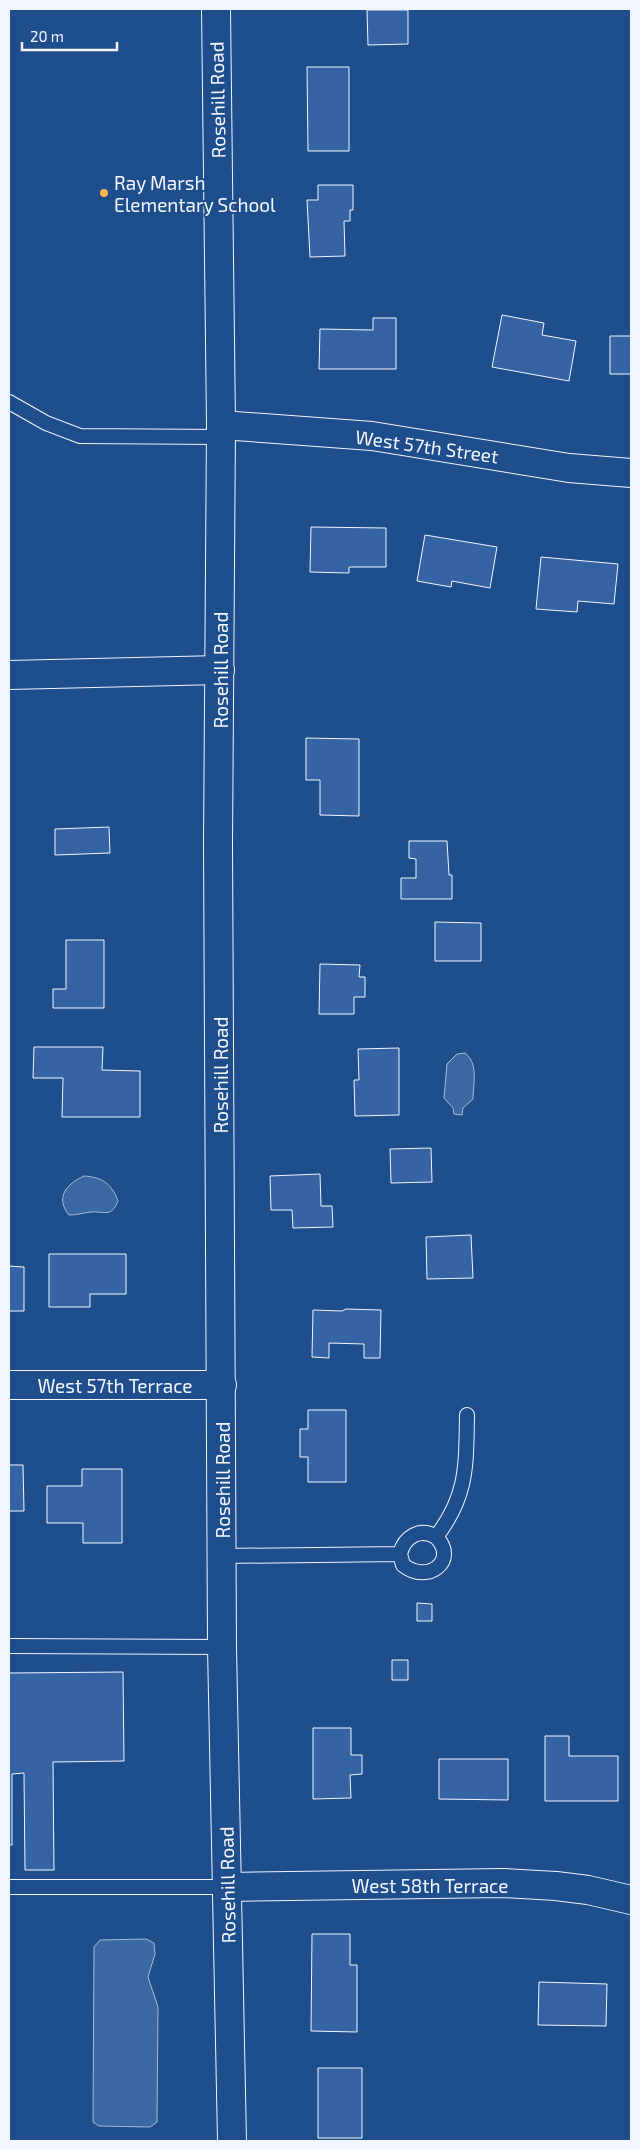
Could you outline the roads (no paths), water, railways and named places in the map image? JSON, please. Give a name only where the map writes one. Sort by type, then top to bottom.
[{"type":"street","name":"Rosehill Road","points":[[216,9],[221,431],[218,854],[222,1647],[232,2141]]},
{"type":"street","name":"West 57th Street","points":[[221,431],[372,436],[569,468],[631,473]]},
{"type":"street","points":[[9,675],[220,670]]},
{"type":"street","name":"West 57th Terrace","points":[[9,1385],[222,1385]]},
{"type":"street","name":"West 58th Terrace","points":[[226,1887],[512,1884],[588,1890],[631,1900]]},
{"type":"lane","points":[[9,402],[46,423],[80,436],[221,431]]},
{"type":"lane","points":[[436,1537],[454,1511],[461,1491],[466,1467],[467,1415]]},
{"type":"lane","points":[[427,1533],[436,1537],[443,1548],[440,1567],[434,1571],[424,1573],[412,1571],[403,1565],[400,1554],[403,1543],[411,1536],[427,1533]]},
{"type":"lane","points":[[222,1556],[400,1554]]},
{"type":"lane","points":[[9,1646],[222,1647]]},
{"type":"lane","points":[[9,1887],[226,1887]]},
{"type":"water","points":[[465,1053],[474,1068],[474,1080],[473,1099],[463,1108],[462,1115],[454,1114],[453,1108],[444,1098],[447,1064],[457,1054]]},
{"type":"water","points":[[84,1176],[101,1180],[113,1190],[118,1201],[113,1210],[110,1212],[69,1215],[63,1203],[64,1192],[72,1183]]},
{"type":"water","points":[[146,1939],[154,1943],[155,1954],[148,1977],[158,2007],[157,2122],[150,2127],[99,2126],[93,2122],[94,1947],[100,1940]]},
{"type":"place","name":"Ray Marsh Elementary School","points":[[104,193]]}]
